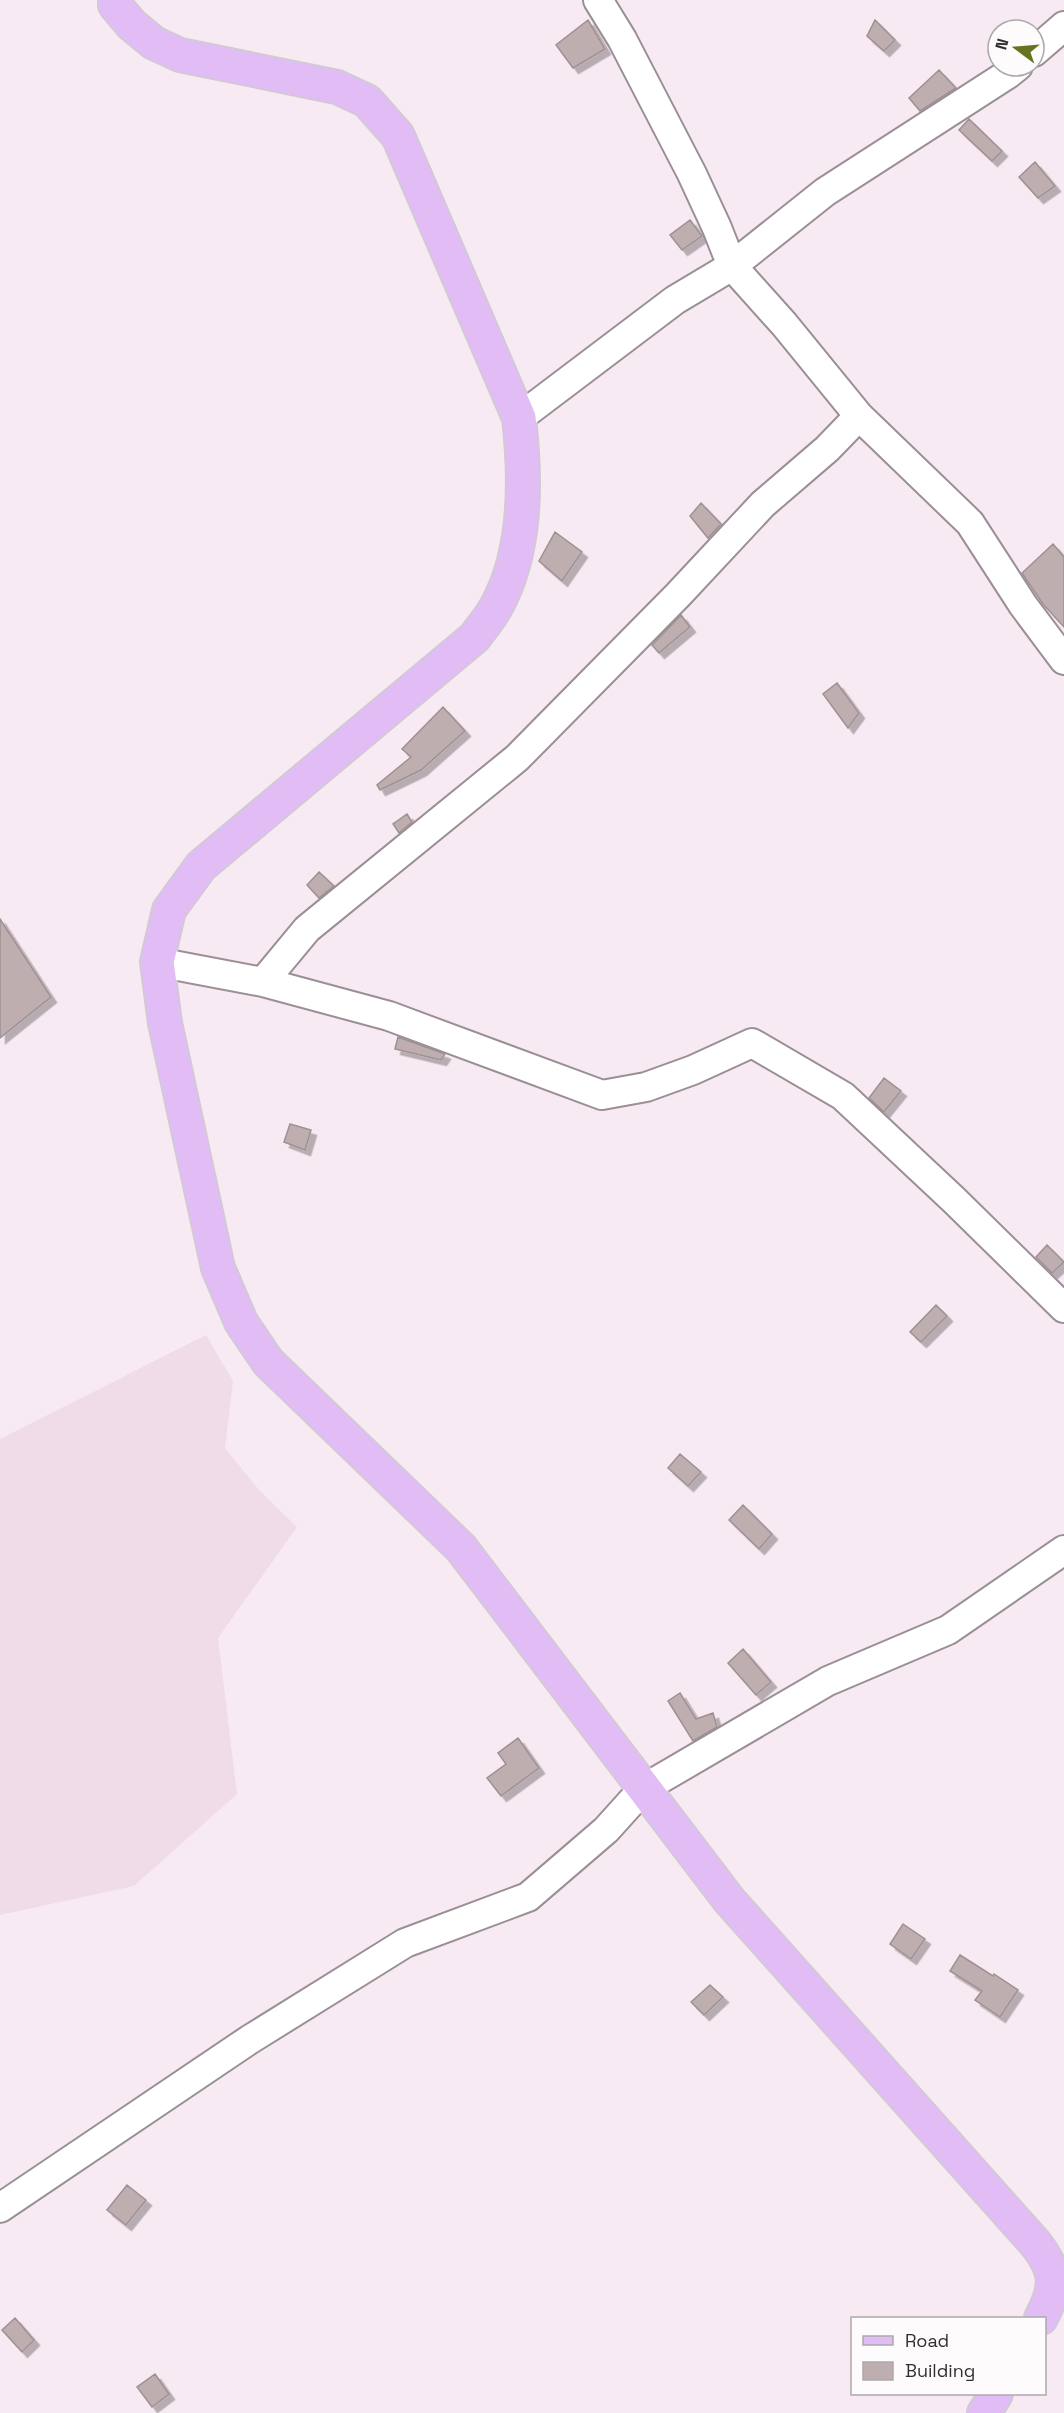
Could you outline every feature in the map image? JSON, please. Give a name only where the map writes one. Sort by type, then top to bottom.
[{"type":"main road","points":[[115,0],[132,25],[154,43],[180,55],[337,87],[367,101],[398,136],[519,418],[523,495],[516,550],[508,580],[496,608],[475,637],[201,866],[170,910],[157,962],[165,1023],[218,1268],[241,1322],[268,1362],[461,1548],[729,1900],[1035,2243],[1048,2260],[1054,2276],[1053,2305]]},
{"type":"main road","points":[[984,2413],[995,2395]]},
{"type":"street","points":[[598,0],[622,39],[692,174],[732,266],[784,324],[859,417],[970,523],[1023,605],[1064,660]]},
{"type":"street","points":[[1046,42],[1064,26]]},
{"type":"street","points":[[519,418],[675,300],[732,266],[825,192],[1003,78]]},
{"type":"street","points":[[263,982],[307,930],[517,758],[678,595],[763,504],[827,449],[859,417]]},
{"type":"street","points":[[157,962],[263,982],[389,1016],[602,1095],[646,1087],[693,1070],[752,1043],[843,1096],[1064,1308]]},
{"type":"street","points":[[0,2208],[249,2040],[405,1943],[528,1897],[606,1830],[643,1789],[828,1681],[948,1630],[1064,1550]]},
{"type":"shaded area","points":[[206,1335],[233,1381],[225,1448],[259,1490],[297,1527],[218,1638],[237,1794],[134,1886],[0,1915],[0,1439]]},
{"type":"building","points":[[588,20],[605,49],[573,68],[556,45]]},
{"type":"building","points":[[875,20],[895,40],[884,51],[867,36]]},
{"type":"building","points":[[939,70],[956,88],[920,111],[909,98]]},
{"type":"building","points":[[969,119],[1002,151],[992,161],[959,130]]},
{"type":"building","points":[[1035,162],[1055,186],[1038,198],[1019,177]]},
{"type":"building","points":[[690,220],[702,236],[682,250],[670,235]]},
{"type":"building","points":[[701,503],[721,524],[708,538],[690,516]]},
{"type":"building","points":[[555,532],[582,552],[562,581],[539,561]]},
{"type":"building","points":[[1053,544],[1064,557],[1064,627],[1043,604],[1022,573]]},
{"type":"building","points":[[681,615],[690,627],[659,653],[652,645]]},
{"type":"building","points":[[837,683],[859,713],[848,728],[823,694]]},
{"type":"building","points":[[443,707],[465,731],[421,770],[380,790],[377,785],[411,757],[402,749]]},
{"type":"building","points":[[407,814],[412,822],[399,833],[393,824]]},
{"type":"building","points":[[319,872],[334,886],[319,898],[307,885]]},
{"type":"building","points":[[0,919],[51,997],[0,1038]]},
{"type":"building","points":[[398,1037],[445,1054],[441,1060],[395,1049]]},
{"type":"building","points":[[884,1078],[901,1091],[884,1112],[869,1098]]},
{"type":"building","points":[[290,1124],[311,1130],[305,1150],[284,1142]]},
{"type":"building","points":[[1047,1245],[1064,1262],[1052,1273],[1036,1257]]},
{"type":"building","points":[[936,1305],[947,1316],[921,1342],[910,1332]]},
{"type":"building","points":[[680,1454],[701,1472],[688,1486],[668,1468]]},
{"type":"building","points":[[743,1505],[772,1534],[759,1549],[729,1520]]},
{"type":"building","points":[[743,1649],[771,1682],[756,1695],[728,1663]]},
{"type":"building","points":[[680,1693],[696,1719],[713,1713],[717,1727],[693,1741],[668,1701]]},
{"type":"building","points":[[518,1738],[539,1768],[501,1796],[487,1778],[506,1764],[498,1753]]},
{"type":"building","points":[[903,1924],[925,1939],[911,1959],[890,1944]]},
{"type":"building","points":[[960,1955],[1018,1990],[1000,2017],[975,2000],[982,1991],[950,1971]]},
{"type":"building","points":[[710,1985],[723,1997],[704,2015],[691,2002]]},
{"type":"building","points":[[127,2185],[146,2200],[126,2225],[107,2210]]},
{"type":"building","points":[[15,2318],[34,2340],[22,2352],[2,2330]]},
{"type":"building","points":[[155,2374],[169,2394],[152,2407],[137,2387]]}]
